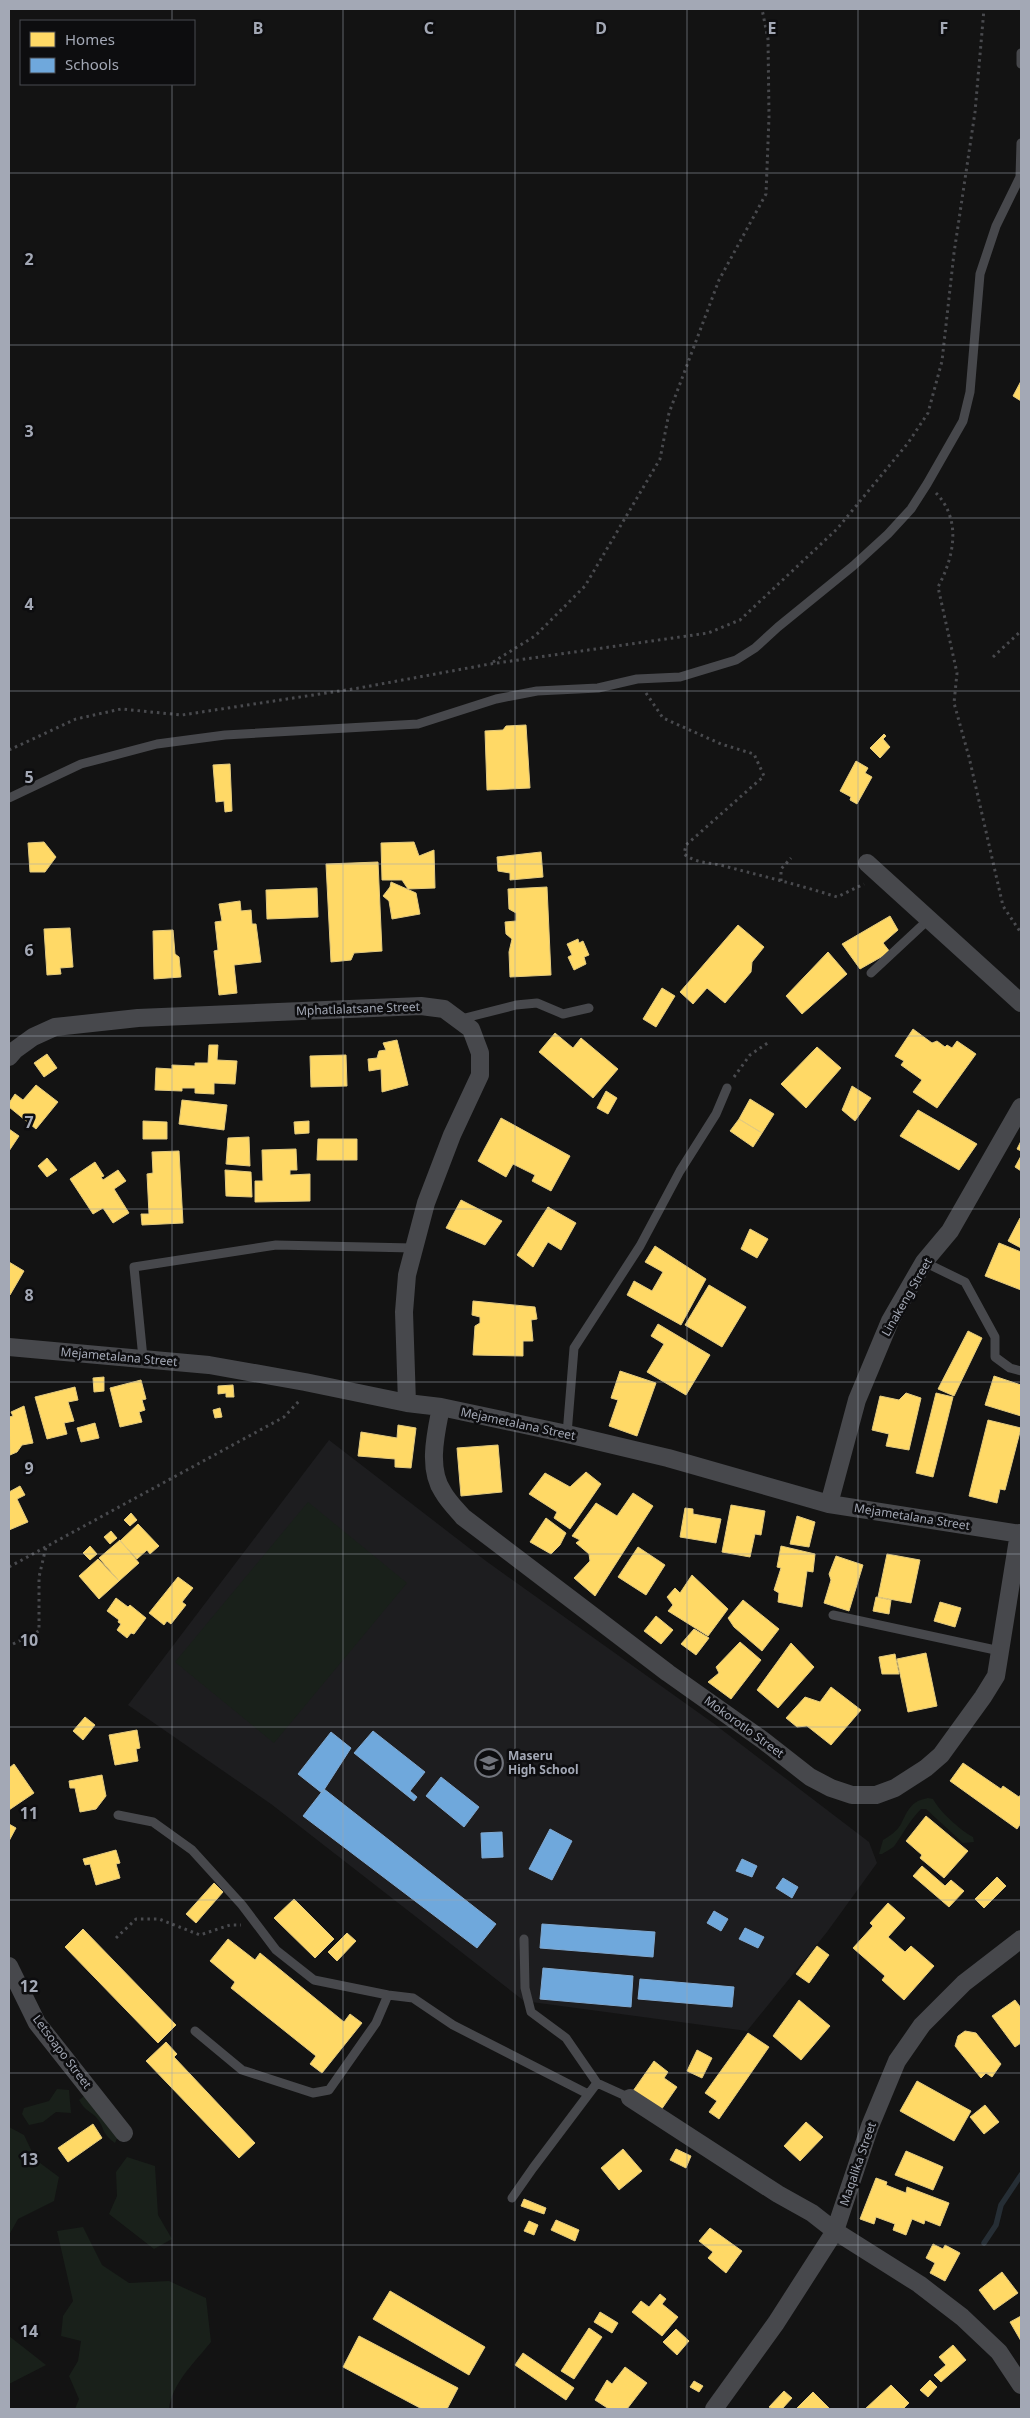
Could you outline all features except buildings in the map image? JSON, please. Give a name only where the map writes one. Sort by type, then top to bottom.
[{"type":"street","points":[[873,869],[1021,1003]]},
{"type":"street","name":"Mphatlalatsane Street","points":[[9,1057],[15,1050],[33,1037],[55,1027],[138,1018],[422,1006],[444,1009],[461,1020],[471,1029],[480,1053],[480,1075],[426,1203],[407,1275],[404,1312],[408,1403]]},
{"type":"street","name":"Linakeng Street","points":[[829,1504],[857,1400],[890,1321],[924,1262],[950,1231],[1021,1107]]},
{"type":"street","name":"Mejametalana Street","points":[[9,1347],[208,1365],[408,1403],[441,1407],[668,1458],[829,1504],[1020,1534]]},
{"type":"street","name":"Mokorotlo Street","points":[[441,1407],[434,1447],[435,1471],[442,1491],[463,1517],[488,1538],[668,1673],[764,1741],[810,1777],[831,1788],[852,1795],[876,1795],[895,1788],[926,1768],[941,1755],[983,1697],[996,1676],[1020,1534]]},
{"type":"street","name":"Maqalika Street","points":[[714,2409],[776,2323],[834,2231],[870,2126],[897,2061],[922,2025],[964,1983],[1021,1939]]},
{"type":"street","name":"Letsoapo Street","points":[[9,1966],[37,2023],[124,2133]]},
{"type":"street","points":[[630,2098],[778,2194],[812,2213],[834,2231],[919,2284],[962,2317],[999,2352],[1021,2385]]},
{"type":"lane","points":[[1021,53],[1021,64]]},
{"type":"lane","points":[[9,798],[81,764],[157,744],[225,735],[418,724],[496,699],[537,691],[598,688],[637,679],[680,677],[736,660],[755,648],[853,566],[888,534],[911,509],[963,420],[970,392],[980,274],[996,226],[1020,176],[1021,143]]},
{"type":"lane","points":[[871,973],[929,919]]},
{"type":"lane","points":[[461,1020],[516,1005],[537,1003],[563,1014],[589,1008]]},
{"type":"lane","points":[[567,1434],[574,1348],[640,1246],[680,1171],[716,1114],[727,1088]]},
{"type":"lane","points":[[143,1358],[134,1267],[276,1245],[413,1248]]},
{"type":"lane","points":[[924,1262],[965,1282],[995,1337],[995,1357],[1010,1368],[1021,1371]]},
{"type":"lane","points":[[833,1615],[1000,1650]]},
{"type":"lane","points":[[118,1815],[153,1822],[192,1850],[254,1921],[276,1950],[314,1980],[388,1995],[413,1998],[453,2025],[588,2094]]},
{"type":"lane","points":[[524,1939],[525,1988],[531,2012],[566,2038],[597,2083],[630,2098]]},
{"type":"lane","points":[[195,2030],[242,2070],[313,2093],[321,2092],[329,2090],[376,2023],[388,1995]]},
{"type":"lane","points":[[512,2198],[597,2083]]},
{"type":"path","points":[[490,664],[535,636],[585,586],[660,459],[669,413],[720,280],[766,194],[769,117],[768,39],[762,9]]},
{"type":"path","points":[[9,750],[76,719],[121,709],[182,715],[360,688],[490,664],[708,633],[740,620],[837,529],[908,443],[928,413],[942,361],[954,253],[975,112],[984,9]]},
{"type":"path","points":[[927,484],[944,502],[955,532],[946,572],[938,587],[957,673],[954,703],[969,757],[1003,906],[1021,934]]},
{"type":"path","points":[[992,657],[1021,631]]},
{"type":"path","points":[[637,679],[662,718],[721,744],[754,754],[764,776],[686,845],[684,854],[695,862],[714,864],[837,897],[853,891],[873,869]]},
{"type":"path","points":[[781,881],[781,869],[791,858]]},
{"type":"path","points":[[727,1088],[750,1055],[769,1042]]},
{"type":"path","points":[[9,1567],[284,1417],[302,1398],[305,1382]]},
{"type":"path","points":[[13,1644],[39,1631],[39,1577],[46,1546]]},
{"type":"path","points":[[116,1938],[136,1919],[159,1919],[200,1935],[230,1925],[244,1925],[254,1921]]},
{"type":"shaded area","name":"Maseru High School","points":[[329,1440],[486,1561],[713,1723],[869,1842],[877,1863],[827,1932],[747,2031],[524,2001],[271,1804],[128,1705]]},
{"type":"shaded area","points":[[308,1502],[407,1583],[274,1743],[175,1662]]},
{"type":"shaded area","points":[[928,1798],[933,1799],[951,1820],[973,1837],[974,1842],[963,1843],[926,1809],[921,1809],[894,1846],[879,1854],[883,1840],[897,1829],[911,1807],[918,1801]]},
{"type":"shaded area","points":[[57,2089],[69,2090],[71,2113],[56,2112],[43,2122],[29,2125],[22,2114],[24,2108],[49,2101]]},
{"type":"shaded area","points":[[87,2094],[119,2134],[115,2143],[107,2136],[96,2117],[81,2104],[79,2100]]},
{"type":"shaded area","points":[[9,2127],[24,2135],[36,2160],[59,2177],[54,2201],[18,2219],[9,2235]]},
{"type":"shaded area","points":[[127,2157],[155,2166],[158,2215],[172,2239],[154,2249],[109,2214],[117,2196],[116,2172]]},
{"type":"shaded area","points":[[83,2227],[102,2265],[129,2283],[169,2281],[206,2298],[211,2342],[179,2382],[171,2399],[169,2409],[75,2409],[79,2399],[69,2376],[78,2361],[81,2341],[61,2336],[63,2316],[73,2301],[57,2231]]},
{"type":"shaded area","points":[[9,2336],[46,2365],[9,2384]]},
{"type":"waterway","points":[[984,2243],[996,2225],[1001,2205],[1021,2175]]},
{"type":"place","name":"Maseru High School","points":[[489,1763]]}]
